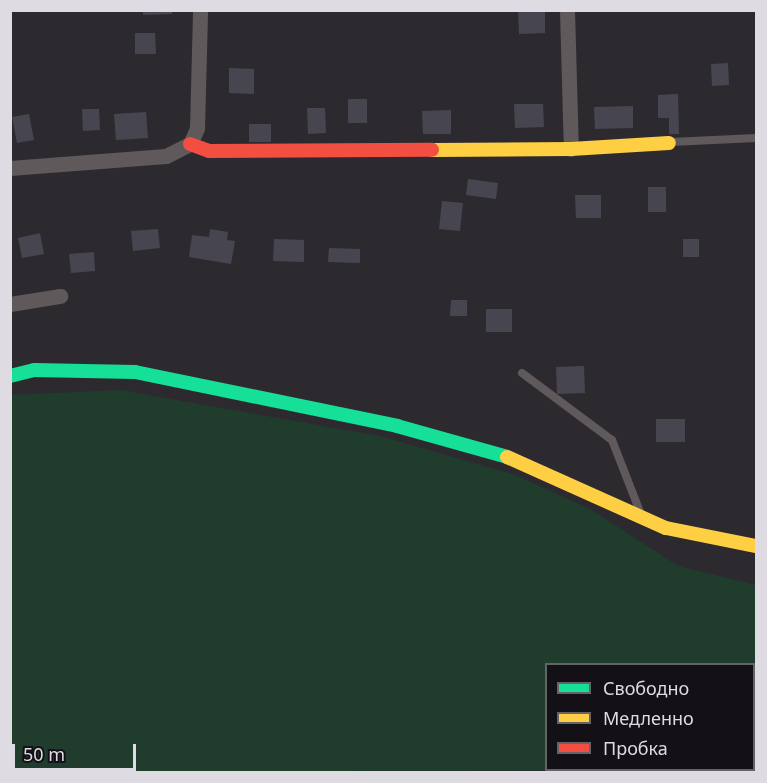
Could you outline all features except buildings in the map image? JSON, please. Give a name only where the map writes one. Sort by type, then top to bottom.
[{"type":"street","points":[[10,168],[166,156],[190,144],[197,128],[200,10]]},
{"type":"street","points":[[567,10],[571,149]]},
{"type":"street","points":[[190,144],[209,150],[571,149],[669,142]]},
{"type":"street","points":[[10,304],[60,296]]},
{"type":"street","points":[[10,376],[34,370],[135,372],[397,426],[511,459],[666,528],[756,546]]},
{"type":"lane","points":[[669,142],[756,138]]},
{"type":"lane","points":[[522,373],[612,440],[642,517]]},
{"type":"green space","points":[[120,390],[380,436],[515,475],[590,509],[678,566],[756,585],[756,746],[755,663],[545,663],[545,770],[11,772],[11,395]]},
{"type":"traffic: fast","points":[[10,376],[34,370],[135,372],[397,426],[507,457]]},
{"type":"traffic: slow","points":[[432,150],[571,149],[669,143]]},
{"type":"traffic: slow","points":[[507,457],[666,528],[756,546]]},
{"type":"traffic: jam","points":[[190,144],[209,151],[432,150]]}]
